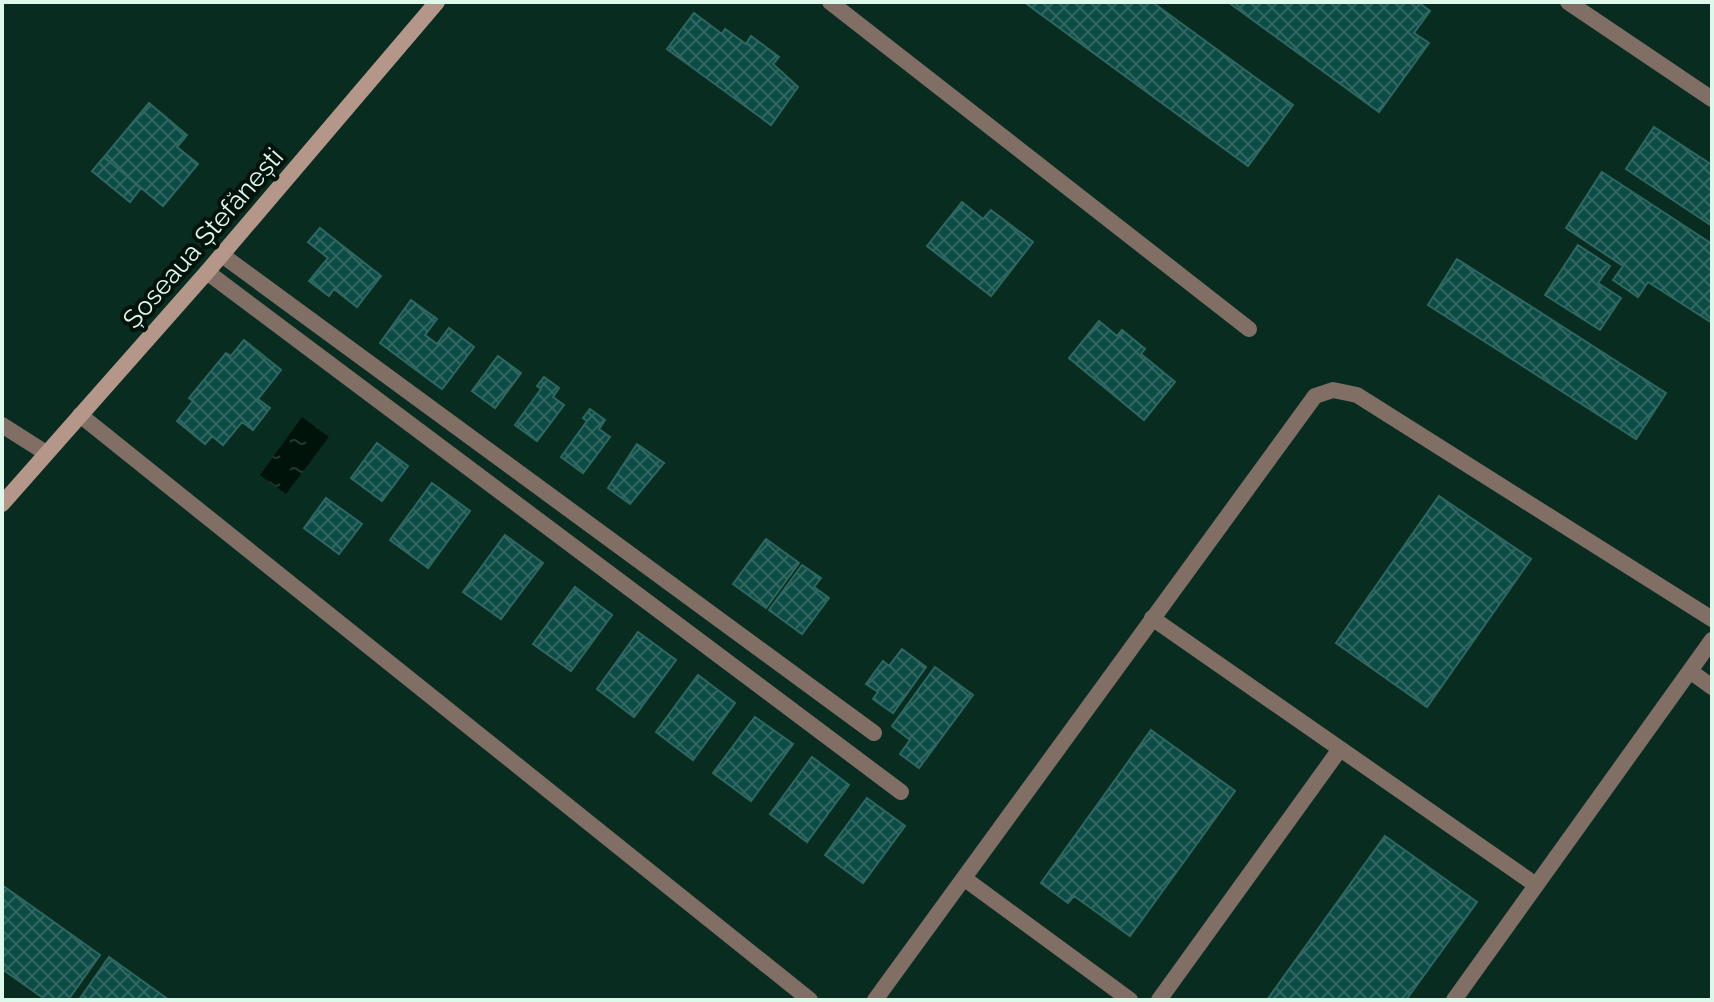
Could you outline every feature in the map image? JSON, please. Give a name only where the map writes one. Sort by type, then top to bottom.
[{"type":"main road","name":"Șoseaua Ștefănești","points":[[2,504],[222,255],[437,2]]},
{"type":"street","points":[[830,2],[1249,329]]},
{"type":"street","points":[[1577,4],[1712,99]]},
{"type":"street","points":[[222,255],[874,733]]},
{"type":"street","points":[[207,272],[901,792]]},
{"type":"street","points":[[875,1000],[1315,396],[1333,390],[1357,395],[1712,619]]},
{"type":"street","points":[[80,415],[810,1000]]},
{"type":"street","points":[[2,425],[46,453]]},
{"type":"street","points":[[1152,618],[1536,885]]},
{"type":"street","points":[[1454,1000],[1712,640]]},
{"type":"street","points":[[1690,671],[1712,687]]},
{"type":"street","points":[[1159,1000],[1340,749]]},
{"type":"street","points":[[965,879],[1130,1000]]},
{"type":"water","points":[[302,417],[329,437],[286,494],[260,475]]},
{"type":"building","points":[[1024,2],[1152,2],[1293,105],[1248,166]]},
{"type":"building","points":[[1228,2],[1418,2],[1430,11],[1414,33],[1429,43],[1379,112]]},
{"type":"building","points":[[694,13],[722,34],[725,29],[746,44],[751,36],[779,57],[773,64],[798,87],[771,125],[667,49]]},
{"type":"building","points":[[149,103],[187,135],[177,147],[198,164],[163,206],[104,157]]},
{"type":"building","points":[[1654,127],[1712,165],[1712,226],[1626,169]]},
{"type":"building","points":[[104,157],[141,188],[130,202],[92,171]]},
{"type":"building","points":[[1602,172],[1712,244],[1712,323],[1648,282],[1638,297],[1613,280],[1623,266],[1566,228]]},
{"type":"building","points":[[962,202],[983,219],[991,210],[1033,242],[991,296],[927,246]]},
{"type":"building","points":[[320,228],[381,276],[357,307],[334,289],[329,296],[309,281],[328,258],[308,242]]},
{"type":"building","points":[[1578,245],[1610,266],[1598,283],[1621,298],[1600,330],[1545,295]]},
{"type":"building","points":[[1457,259],[1666,393],[1636,439],[1428,305]]},
{"type":"building","points":[[411,300],[437,319],[425,335],[437,344],[449,328],[474,347],[442,389],[380,343]]},
{"type":"building","points":[[1099,321],[1117,336],[1122,330],[1145,349],[1141,354],[1175,382],[1144,420],[1069,358]]},
{"type":"building","points":[[244,340],[281,370],[258,399],[270,408],[253,430],[242,422],[223,445],[212,436],[205,444],[177,421],[193,401],[189,398],[226,353],[231,356]]},
{"type":"building","points":[[498,356],[521,373],[495,408],[472,391]]},
{"type":"building","points":[[544,377],[559,388],[553,397],[564,405],[537,441],[515,425],[541,389],[537,386]]},
{"type":"building","points":[[590,409],[605,420],[599,429],[610,437],[583,473],[561,457],[587,421],[583,418]]},
{"type":"building","points":[[377,443],[408,466],[382,501],[351,478]]},
{"type":"building","points":[[637,444],[664,463],[630,504],[608,488]]},
{"type":"building","points":[[432,483],[470,511],[428,568],[390,540]]},
{"type":"building","points":[[1439,496],[1531,559],[1427,707],[1336,643]]},
{"type":"building","points":[[326,498],[362,524],[339,554],[304,528]]},
{"type":"building","points":[[505,535],[543,563],[501,619],[463,592]]},
{"type":"building","points":[[766,539],[799,563],[766,608],[733,584]]},
{"type":"building","points":[[802,565],[821,578],[814,587],[829,598],[802,634],[769,610]]},
{"type":"building","points":[[575,587],[612,615],[571,671],[533,644]]},
{"type":"building","points":[[638,632],[676,660],[634,717],[597,689]]},
{"type":"building","points":[[902,649],[926,667],[893,713],[873,699],[878,692],[866,684],[883,661],[889,666]]},
{"type":"building","points":[[935,667],[973,695],[919,768],[900,754],[910,740],[892,726]]},
{"type":"building","points":[[698,675],[735,703],[693,760],[656,732]]},
{"type":"building","points":[[755,717],[793,744],[751,801],[713,773]]},
{"type":"building","points":[[1151,730],[1235,791],[1130,936],[1074,896],[1068,903],[1041,883]]},
{"type":"building","points":[[812,757],[849,785],[807,842],[770,814]]},
{"type":"building","points":[[867,798],[905,826],[863,883],[825,855]]},
{"type":"building","points":[[1385,836],[1477,902],[1406,1000],[1267,1000]]},
{"type":"building","points":[[2,885],[100,955],[68,1000],[46,1000],[2,969]]},
{"type":"building","points":[[109,957],[169,1000],[79,1000]]}]
